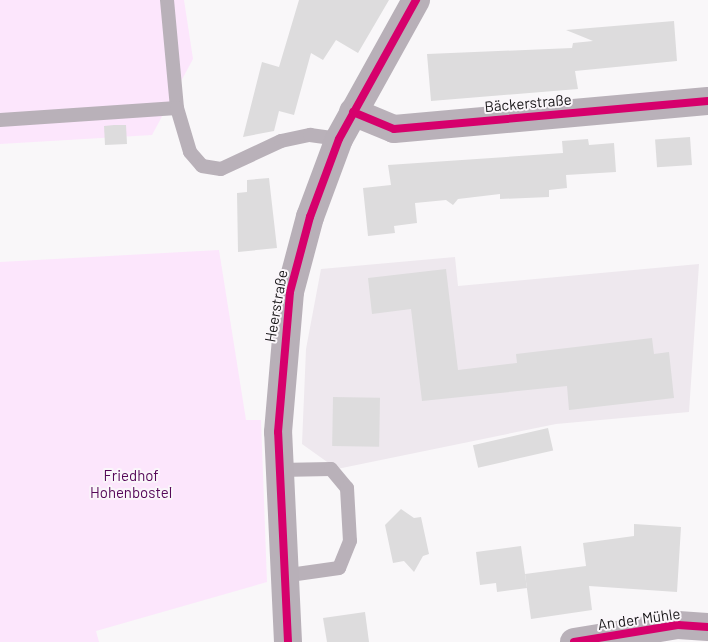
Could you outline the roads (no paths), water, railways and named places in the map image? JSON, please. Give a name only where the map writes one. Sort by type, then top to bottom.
[{"type":"street","name":"Heerstraße","points":[[288,642],[278,470],[280,371],[290,292],[310,217],[339,139],[416,0]]},
{"type":"street","name":"Bäckerstraße","points":[[353,112],[394,129],[708,101]]},
{"type":"street","name":"An der Mühle","points":[[574,642],[678,625],[708,627]]},
{"type":"lane","points":[[167,0],[177,108],[190,152],[202,166],[221,168],[282,141],[310,135],[339,139]]},
{"type":"lane","points":[[0,120],[177,108]]},
{"type":"lane","points":[[278,470],[331,469],[347,488],[350,541],[339,568],[283,576]]},
{"type":"park label","name":"Friedhof Hohenbostel","points":[[131,484]]}]
